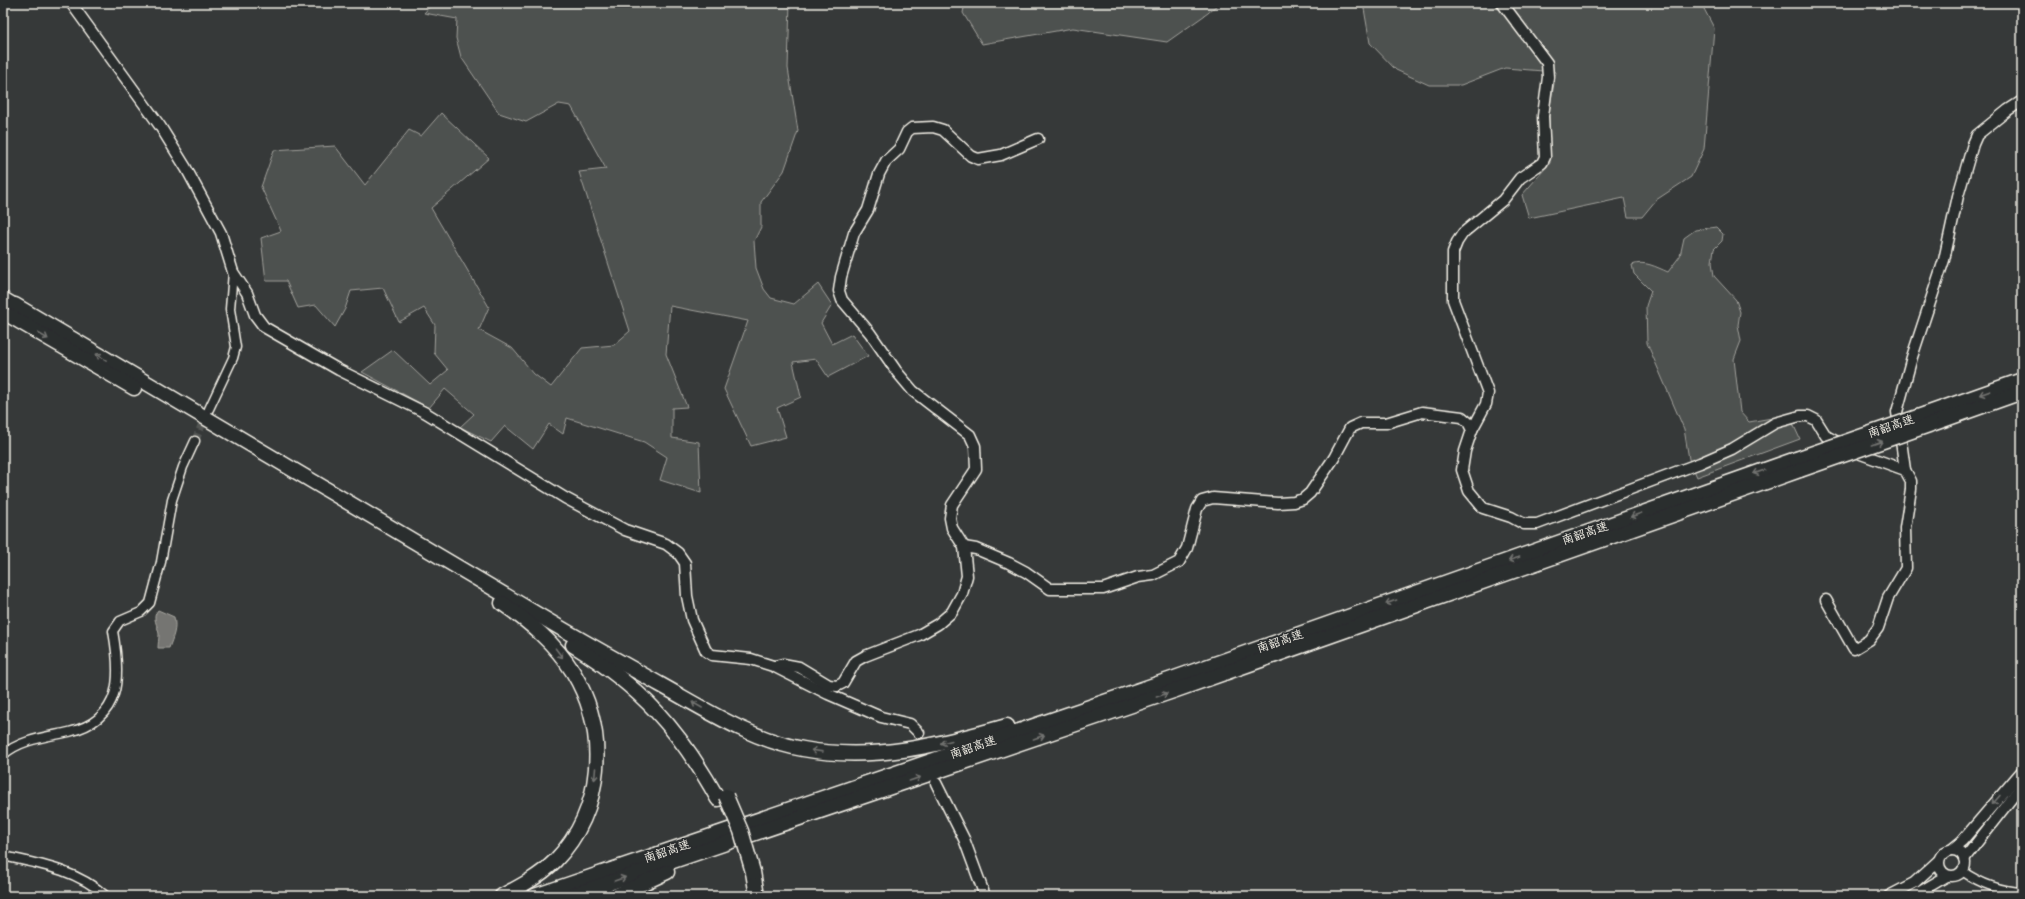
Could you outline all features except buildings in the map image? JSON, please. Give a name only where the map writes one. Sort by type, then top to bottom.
[{"type":"highway","points":[[8,308],[487,592],[584,652],[640,694],[664,718],[722,797]]},
{"type":"highway","points":[[8,308],[234,436],[706,711],[766,738],[801,749],[850,754],[896,752],[928,746],[1172,679]]},
{"type":"highway","name":"南韶高速","points":[[1929,419],[2022,380]]},
{"type":"highway","name":"南韶高速","points":[[535,896],[1929,419],[2022,392]]},
{"type":"highway","name":"南韶高速","points":[[570,896],[1176,690],[1798,465]]},
{"type":"highway","points":[[487,592],[520,616],[556,649],[582,689],[596,732],[594,781],[588,807],[575,835],[555,861],[532,880],[502,896]]},
{"type":"highway","points":[[589,644],[630,675],[656,698],[683,728],[702,755],[722,797],[732,833],[749,872],[757,896]]},
{"type":"highway","points":[[615,896],[657,876],[830,814],[894,786]]},
{"type":"highway","points":[[748,896],[749,872]]},
{"type":"street","points":[[71,3],[160,126],[186,168],[221,233],[233,272],[247,293],[255,315],[264,327],[339,370],[426,413],[572,501],[625,530],[666,544],[678,552],[685,563],[687,596],[692,620],[706,651],[712,655],[752,660],[773,666],[828,694],[880,717],[910,724],[919,734]]},
{"type":"street","points":[[1502,3],[1524,35],[1548,63],[1548,77],[1543,116],[1545,157],[1542,163],[1520,178],[1503,200],[1463,233],[1456,242],[1453,252],[1453,300],[1488,393],[1486,404],[1472,430],[1465,451],[1462,470],[1470,491],[1483,508],[1530,525],[1558,517],[1700,463],[1750,440],[1776,423],[1800,416],[1808,416],[1816,420],[1826,436],[1858,453],[1905,470]]},
{"type":"street","points":[[1826,600],[1854,649],[1869,640],[1878,628],[1888,598],[1906,568],[1905,528],[1911,481],[1905,470],[1897,412],[1912,357],[1944,260],[1957,203],[1973,144],[1977,135],[2008,110],[2022,101]]},
{"type":"street","points":[[773,666],[783,664],[798,667],[829,685],[837,686],[843,683],[856,661],[919,635],[938,624],[952,612],[962,594],[967,576],[964,547],[954,533],[950,518],[952,505],[976,469],[975,446],[970,435],[913,391],[897,372],[870,333],[842,300],[839,291],[841,277],[854,233],[868,210],[879,174],[886,161],[899,149],[907,132],[912,128],[933,127],[942,130],[971,156],[978,159],[1001,155],[1038,139]]},
{"type":"street","points":[[209,409],[233,358],[236,347],[230,309],[233,272]]},
{"type":"street","points":[[964,547],[976,549],[1009,563],[1026,572],[1050,589],[1091,589],[1113,586],[1138,577],[1153,575],[1179,562],[1187,548],[1197,509],[1202,501],[1213,498],[1286,502],[1303,499],[1310,493],[1334,458],[1350,428],[1361,422],[1386,423],[1422,412],[1462,417],[1468,422],[1472,430]]},
{"type":"street","points":[[3,755],[8,750],[26,742],[48,735],[70,732],[88,725],[106,712],[113,702],[118,668],[113,631],[120,621],[141,612],[150,603],[162,562],[172,500],[183,467],[195,441]]},
{"type":"street","points":[[1889,896],[1914,883],[1938,861],[1943,853],[1951,850],[1962,841],[2022,771]]},
{"type":"street","points":[[936,783],[966,846],[985,896]]},
{"type":"street","points":[[1913,896],[1947,876],[1955,876],[1962,871],[1964,859],[2022,785]]},
{"type":"street","points":[[1951,850],[1959,852],[1964,859]]},
{"type":"street","points":[[3,856],[60,869],[78,876],[106,896]]},
{"type":"street","points":[[1938,861],[1940,870],[1947,876]]},
{"type":"street","points":[[1962,871],[1980,883],[2008,891],[2022,892]]},
{"type":"shaded area","points":[[433,3],[790,3],[788,68],[798,131],[784,171],[761,202],[761,227],[754,241],[756,268],[764,289],[771,298],[794,304],[818,284],[832,305],[821,323],[832,344],[852,334],[868,356],[828,377],[816,359],[793,362],[801,397],[777,408],[786,437],[751,446],[724,389],[748,321],[670,306],[666,354],[687,407],[672,408],[672,438],[699,442],[701,493],[660,480],[667,457],[644,442],[567,418],[563,434],[549,424],[533,449],[505,426],[491,442],[460,427],[474,414],[445,389],[429,408],[362,372],[393,350],[430,385],[448,370],[434,353],[435,325],[424,308],[399,322],[383,288],[351,291],[345,309],[335,327],[316,305],[298,308],[286,281],[266,281],[261,238],[281,231],[261,187],[274,150],[335,146],[365,185],[409,130],[421,136],[441,113],[489,158],[431,208],[489,307],[479,330],[512,348],[534,374],[551,387],[582,348],[614,345],[630,331],[579,172],[606,169],[571,106],[559,104],[526,122],[499,113],[461,57],[456,38],[457,19],[424,13]]},
{"type":"shaded area","points":[[965,3],[1219,3],[1208,13],[1167,42],[1073,28],[982,44],[963,13]]},
{"type":"shaded area","points":[[1363,3],[1701,3],[1714,28],[1704,149],[1691,177],[1656,200],[1642,217],[1628,217],[1624,198],[1529,218],[1522,195],[1550,163],[1549,112],[1556,72],[1505,68],[1461,85],[1429,85],[1396,70],[1370,43]]},
{"type":"shaded area","points":[[1716,227],[1723,234],[1722,241],[1714,249],[1712,262],[1714,276],[1736,300],[1740,312],[1738,325],[1741,341],[1734,359],[1740,412],[1749,422],[1789,415],[1800,439],[1697,477],[1689,459],[1684,429],[1647,343],[1646,306],[1651,291],[1634,274],[1632,265],[1641,263],[1654,266],[1668,272],[1680,256],[1684,238],[1695,230]]},
{"type":"shaded area","points":[[158,610],[174,617],[175,629],[169,648],[158,648],[159,634],[155,616]]},
{"type":"tunnel","points":[[195,441],[206,415]]}]
